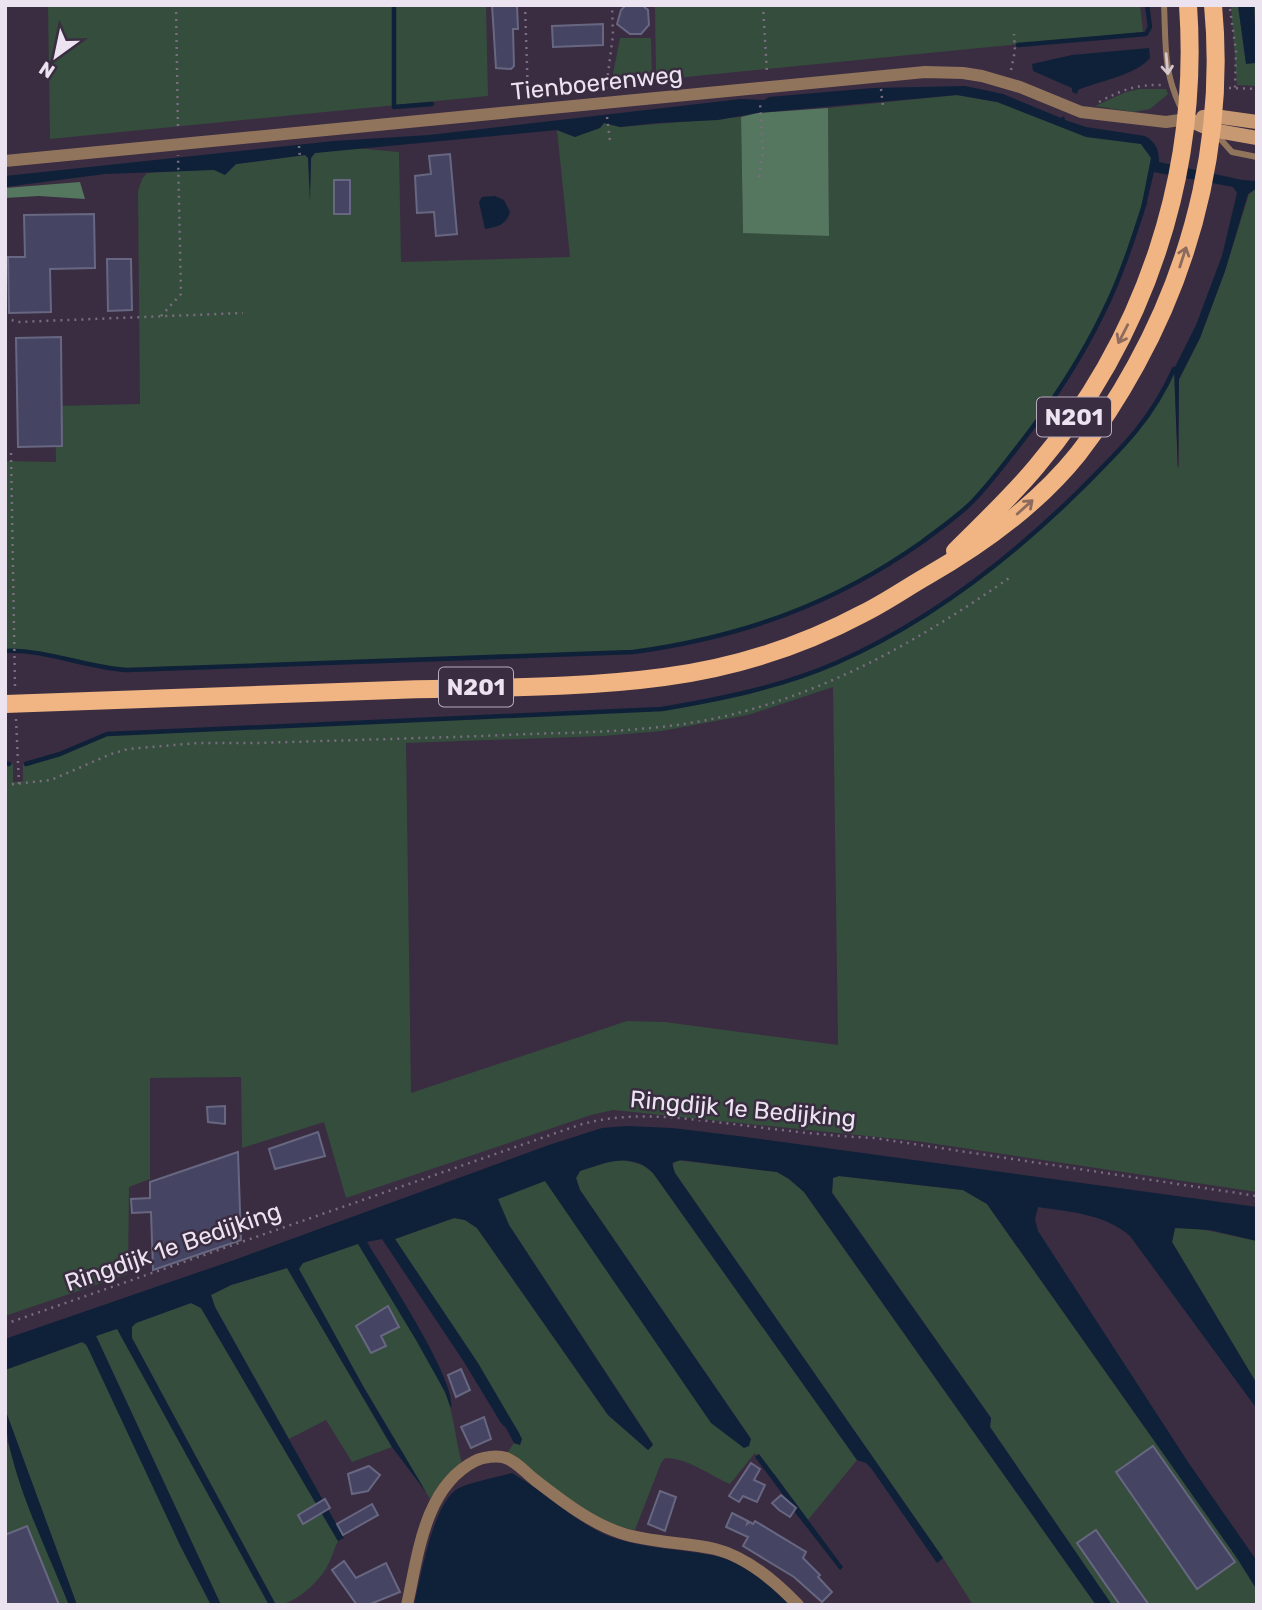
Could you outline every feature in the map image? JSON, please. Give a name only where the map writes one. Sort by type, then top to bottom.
[{"type":"main road","name":"N201","points":[[926,577],[984,523],[1035,468],[1094,387],[1132,316],[1162,240],[1179,172],[1187,119],[1190,67],[1188,5]]},
{"type":"main road","name":"N201","points":[[12,704],[564,684],[665,677],[746,660],[825,632],[895,597],[972,550],[1022,510],[1077,455],[1105,416],[1152,336],[1183,260],[1206,168],[1213,123],[1213,5]]},
{"type":"street","name":"Tienboerenweg","points":[[5,161],[528,110],[606,108],[879,75],[944,72],[982,76],[1081,112],[1166,122],[1187,119]]},
{"type":"street","points":[[1187,119],[1213,123],[1257,122]]},
{"type":"street","points":[[1213,123],[1257,138]]},
{"type":"street","points":[[407,1605],[430,1514],[440,1494],[467,1465],[479,1459],[505,1457],[561,1500],[595,1521],[621,1533],[715,1549],[737,1557],[764,1574],[797,1605]]},
{"type":"lane","points":[[1164,5],[1167,72],[1187,119]]},
{"type":"lane","points":[[1213,123],[1232,152],[1257,157]]},
{"type":"path","points":[[176,5],[178,135]]},
{"type":"path","points":[[525,5],[528,110]]},
{"type":"path","points":[[610,141],[606,108],[613,35],[612,5]]},
{"type":"path","points":[[763,5],[768,87]]},
{"type":"path","points":[[1230,5],[1236,51],[1235,88]]},
{"type":"path","points":[[1009,84],[1015,51],[1014,34]]},
{"type":"path","points":[[880,84],[883,107]]},
{"type":"path","points":[[759,177],[763,152],[760,100]]},
{"type":"path","points":[[299,143],[300,158]]},
{"type":"path","points":[[162,316],[181,294],[178,155]]},
{"type":"path","points":[[5,318],[18,322],[243,313]]},
{"type":"path","points":[[5,452],[11,452],[14,643],[12,704],[19,785]]},
{"type":"path","points":[[5,785],[51,780],[128,749],[198,743],[272,743],[645,729],[733,714],[815,688],[877,660],[945,621],[1012,576]]},
{"type":"path","name":"Ringdijk 1e Bedijking","points":[[5,1324],[553,1134],[611,1117],[656,1115],[840,1137],[874,1138],[1257,1196]]},
{"type":"green space","points":[[48,5],[486,5],[488,96],[50,139]]},
{"type":"green space","points":[[655,5],[1140,5],[1143,32],[656,80]]},
{"type":"green space","points":[[1231,5],[1238,5],[1246,63],[1256,49],[1254,5],[1257,5],[1257,86],[1237,85]]},
{"type":"green space","points":[[620,38],[651,38],[652,78],[611,84]]},
{"type":"green space","points":[[1166,89],[1168,94],[1150,109],[1133,112],[1095,106],[1126,92]]},
{"type":"green space","points":[[957,95],[997,102],[1141,144],[1151,157],[1147,187],[1126,260],[1111,295],[1085,347],[1048,408],[1004,466],[967,507],[886,566],[852,585],[783,616],[709,638],[633,652],[127,670],[36,653],[5,651],[5,461],[56,462],[55,406],[140,404],[138,191],[147,173],[231,168],[236,164],[305,155],[308,158],[310,187],[311,158],[314,153],[356,148],[399,152],[401,262],[570,257],[557,130],[575,137],[604,123],[621,127],[741,117],[743,232],[829,236],[828,108]]},
{"type":"green space","points":[[828,108],[829,236],[743,233],[741,117],[757,113]]},
{"type":"green space","points":[[80,182],[85,199],[39,196],[5,198],[5,188]]},
{"type":"green space","points":[[1257,188],[1257,1192],[916,1141],[613,1110],[591,1115],[346,1198],[324,1122],[242,1148],[241,1077],[150,1078],[150,1179],[129,1187],[128,1274],[5,1316],[5,763],[13,764],[13,782],[23,781],[23,764],[60,754],[107,734],[662,709],[750,691],[794,679],[836,663],[870,647],[934,610],[1023,543],[1077,493],[1132,436],[1155,405],[1174,369],[1179,466],[1179,380],[1200,338],[1249,194]],"holes":[[[833,687],[838,1045],[665,1022],[627,1021],[411,1093],[406,743],[603,736],[662,731],[748,715]]]},
{"type":"green space","points":[[624,1160],[643,1165],[653,1173],[857,1460],[808,1520],[776,1476],[755,1453],[730,1484],[690,1464],[665,1458],[635,1530],[618,1526],[584,1510],[507,1453],[514,1443],[520,1445],[519,1433],[395,1239],[454,1218],[465,1220],[477,1228],[608,1415],[648,1450],[653,1444],[509,1225],[497,1199],[545,1180],[617,1285],[751,1439],[580,1190],[576,1178],[580,1171]]},
{"type":"green space","points":[[675,1160],[777,1172],[804,1192],[1096,1605],[973,1605],[675,1173],[672,1168]]},
{"type":"green space","points":[[839,1176],[963,1190],[987,1204],[1237,1558],[1257,1590],[1257,1605],[1112,1605],[990,1427],[991,1418],[832,1192],[833,1178]]},
{"type":"green space","points":[[1191,1227],[1257,1241],[1257,1384],[1172,1242],[1175,1228]]},
{"type":"green space","points":[[358,1243],[425,1352],[450,1407],[462,1463],[442,1482],[430,1499],[298,1269],[303,1263]]},
{"type":"green space","points":[[287,1268],[392,1447],[352,1462],[326,1420],[289,1439],[215,1307],[211,1295],[231,1285]]},
{"type":"green space","points":[[191,1303],[201,1308],[338,1541],[328,1566],[319,1578],[289,1602],[276,1605],[132,1338],[132,1327],[135,1323]]},
{"type":"green space","points":[[117,1328],[269,1605],[221,1605],[96,1336]]},
{"type":"green space","points":[[82,1342],[91,1350],[180,1545],[211,1605],[77,1605],[5,1409],[5,1370]]},
{"type":"green space","points":[[5,1434],[26,1500],[69,1605],[59,1605],[27,1526],[5,1535]]},
{"type":"water","points":[[1238,5],[1254,5],[1256,63],[1246,64]]},
{"type":"water","points":[[1149,48],[1150,58],[1144,64],[1127,73],[1078,90],[1077,94],[1072,92],[1072,88],[1033,71],[1032,64],[1072,55]]},
{"type":"water","points":[[965,86],[1003,94],[1086,127],[1145,136],[1156,147],[1159,162],[1257,181],[1257,188],[1248,194],[1225,271],[1200,338],[1179,379],[1178,470],[1174,369],[1196,325],[1222,256],[1237,193],[1233,187],[1154,172],[1147,201],[1140,213],[1151,158],[1141,144],[1086,137],[997,102],[957,95],[757,113],[718,120],[620,127],[604,123],[600,128],[575,137],[557,130],[315,153],[311,158],[310,201],[308,158],[305,155],[236,164],[225,175],[214,170],[105,174],[5,187],[5,176],[334,141],[429,135],[741,99],[764,100],[769,97],[873,88]]},
{"type":"water","points":[[495,196],[504,200],[510,212],[501,225],[485,229],[479,202],[482,197]]},
{"type":"water","points":[[627,1126],[738,1136],[1257,1207],[1257,1241],[1210,1230],[1175,1228],[1172,1242],[1257,1384],[1257,1409],[1130,1236],[1099,1218],[1075,1213],[1038,1207],[1035,1219],[1038,1231],[1188,1462],[1257,1561],[1257,1590],[987,1204],[963,1190],[839,1176],[833,1178],[832,1193],[991,1418],[990,1427],[1112,1605],[1096,1605],[804,1192],[777,1172],[681,1160],[672,1163],[675,1173],[943,1558],[937,1563],[871,1468],[857,1460],[653,1173],[636,1162],[618,1161],[580,1171],[576,1178],[580,1190],[751,1439],[749,1446],[744,1448],[711,1423],[545,1181],[498,1199],[509,1225],[653,1445],[648,1450],[608,1415],[477,1228],[465,1220],[454,1218],[395,1239],[478,1363],[519,1433],[522,1439],[520,1445],[514,1443],[382,1239],[367,1242],[432,1351],[450,1394],[451,1408],[416,1340],[358,1244],[303,1263],[299,1269],[363,1386],[426,1492],[392,1447],[287,1268],[231,1285],[211,1295],[215,1307],[344,1538],[338,1541],[201,1308],[191,1303],[136,1323],[132,1327],[132,1338],[276,1605],[269,1605],[117,1329],[96,1336],[221,1605],[211,1605],[86,1344],[82,1342],[5,1370],[5,1339],[237,1259],[549,1145],[602,1128]]},
{"type":"water","points":[[5,1409],[77,1605],[69,1605],[19,1482],[7,1432]]},
{"type":"water","points":[[759,1454],[843,1567],[840,1570],[794,1511],[796,1508],[792,1507],[755,1457]]},
{"type":"water","points":[[512,1473],[603,1534],[630,1543],[711,1555],[733,1561],[759,1577],[789,1605],[414,1605],[429,1541],[442,1508],[450,1496],[459,1488]]},
{"type":"building","points":[[492,5],[517,5],[518,29],[513,29],[514,66],[511,69],[496,68]]},
{"type":"building","points":[[626,5],[642,5],[648,10],[649,25],[641,34],[630,34],[617,24],[621,10]]},
{"type":"building","points":[[603,24],[603,45],[553,47],[552,26]]},
{"type":"building","points":[[450,154],[457,234],[436,236],[434,212],[417,213],[415,176],[431,174],[429,156]]},
{"type":"building","points":[[334,180],[350,180],[350,214],[334,214]]},
{"type":"building","points":[[94,214],[95,268],[50,269],[51,312],[9,313],[8,257],[25,257],[24,215]]},
{"type":"building","points":[[107,259],[131,259],[132,310],[108,311]]},
{"type":"building","points":[[61,337],[62,446],[18,447],[16,338]]},
{"type":"building","points":[[225,1106],[225,1124],[208,1122],[207,1107]]},
{"type":"building","points":[[318,1132],[325,1156],[275,1169],[269,1149]]},
{"type":"building","points":[[238,1152],[241,1240],[153,1270],[151,1212],[132,1213],[131,1199],[150,1198],[150,1182]]},
{"type":"building","points":[[388,1306],[399,1327],[381,1336],[386,1346],[371,1353],[356,1326]]},
{"type":"building","points":[[461,1369],[470,1390],[456,1397],[448,1375]]},
{"type":"building","points":[[484,1417],[491,1439],[471,1448],[461,1427]]},
{"type":"building","points":[[1153,1446],[1235,1562],[1197,1589],[1116,1472]]},
{"type":"building","points":[[751,1463],[760,1469],[754,1480],[765,1485],[757,1502],[743,1496],[739,1502],[729,1496]]},
{"type":"building","points":[[369,1466],[380,1475],[368,1491],[352,1494],[348,1474]]},
{"type":"building","points":[[660,1491],[676,1497],[665,1531],[648,1524]]},
{"type":"building","points":[[781,1495],[796,1508],[790,1517],[772,1503]]},
{"type":"building","points":[[325,1499],[330,1508],[303,1524],[298,1515]]},
{"type":"building","points":[[372,1504],[378,1515],[343,1535],[337,1524]]},
{"type":"building","points":[[732,1513],[748,1521],[747,1524],[753,1524],[755,1521],[806,1552],[803,1558],[832,1592],[822,1602],[794,1577],[743,1546],[748,1537],[726,1527]]},
{"type":"building","points":[[27,1526],[59,1605],[5,1605],[5,1535]]},
{"type":"building","points":[[1096,1530],[1149,1605],[1120,1605],[1077,1543]]},
{"type":"building","points":[[344,1561],[356,1578],[386,1563],[400,1592],[368,1605],[357,1605],[332,1570]]},
{"type":"waterway","points":[[394,5],[394,107],[432,104]]},
{"type":"waterway","points":[[1018,45],[1146,34],[1150,27],[1147,5]]},
{"type":"waterway","points":[[5,651],[36,653],[127,670],[633,652],[711,637],[785,615],[820,601],[888,564],[954,518],[984,490],[1041,416],[1085,348],[1116,285],[1145,202]]},
{"type":"waterway","points":[[26,764],[60,754],[107,734],[662,709],[794,679],[870,647],[935,609],[996,564],[1054,515],[1121,448],[1145,420],[1174,369]]},
{"type":"waterway","points":[[5,763],[9,764]]}]
